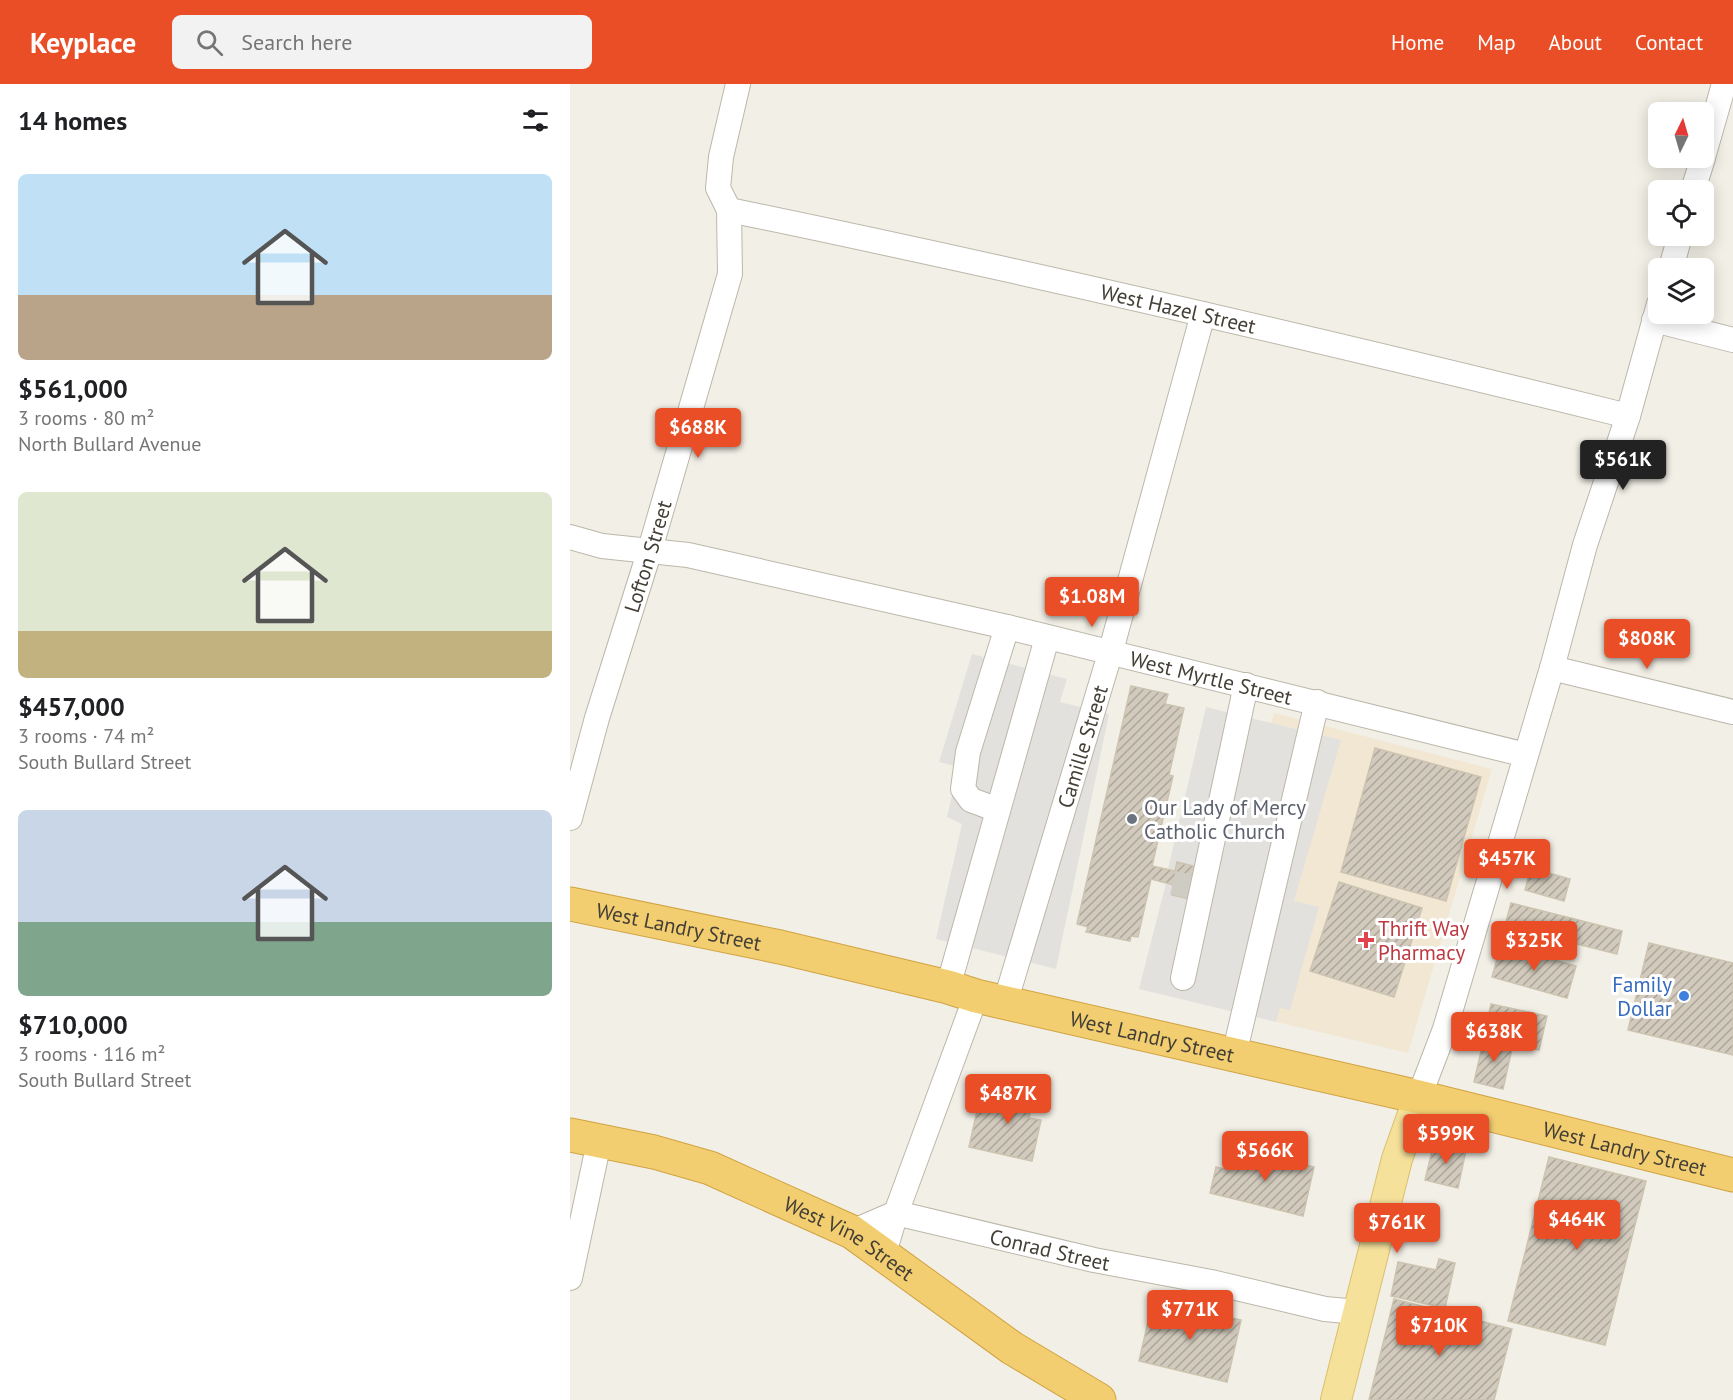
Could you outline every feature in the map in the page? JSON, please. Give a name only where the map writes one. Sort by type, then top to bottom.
[{"type":"highway","name":"West Landry Street","points":[[570,904],[780,948],[1419,1097],[1733,1175]]},
{"type":"highway","name":"West Vine Street","points":[[584,1139],[654,1152],[710,1168],[852,1232],[1012,1348],[1100,1400]]},
{"type":"main road","points":[[1336,1400],[1397,1159],[1419,1097]]},
{"type":"street","name":"Lofton Street","points":[[570,818],[597,718],[649,553],[730,274],[729,210],[718,188],[721,157],[738,84]]},
{"type":"street","points":[[1714,118],[1724,84]]},
{"type":"street","name":"West Hazel Street","points":[[729,210],[961,257],[1307,336],[1628,416]]},
{"type":"street","name":"Camille Street","points":[[884,1253],[896,1212],[976,995],[1110,654],[1203,314]]},
{"type":"street","points":[[1419,1097],[1445,1029],[1552,668],[1588,535],[1628,416],[1653,324]]},
{"type":"street","points":[[1689,324],[1733,340]]},
{"type":"street","name":"West Myrtle Street","points":[[570,537],[602,546],[649,553],[688,555],[1007,627],[1526,755]]},
{"type":"street","points":[[998,810],[971,800],[963,789],[968,752],[1007,627]]},
{"type":"street","points":[[976,995],[998,810],[1047,638]]},
{"type":"street","points":[[1552,668],[1733,712]]},
{"type":"street","points":[[1183,978],[1246,685]]},
{"type":"street","points":[[1234,1055],[1317,702]]},
{"type":"street","points":[[1189,865],[1210,851]]},
{"type":"street","points":[[1182,897],[1182,915],[1193,929]]},
{"type":"street","points":[[570,1278],[584,1139]]},
{"type":"street","points":[[852,1232],[896,1212]]},
{"type":"street","name":"Conrad Street","points":[[896,1212],[1094,1260],[1211,1282],[1325,1310],[1357,1312]]},
{"type":"shaded area","points":[[972,654],[1067,679],[1060,702],[1109,714],[1056,969],[936,939],[962,824],[947,817],[959,767],[939,762]]},
{"type":"shaded area","points":[[1206,707],[1341,740],[1294,901],[1319,907],[1290,1010],[1280,1008],[1276,1022],[1139,989],[1166,883],[1174,885],[1172,895],[1193,900],[1201,868],[1178,862],[1175,871],[1168,869]]},
{"type":"shaded area","points":[[1274,713],[1492,769],[1408,1053],[1206,1005],[1234,852]]},
{"type":"building","name":"Our Lady of Mercy Catholic Church","points":[[1131,686],[1168,694],[1165,704],[1184,708],[1169,775],[1173,776],[1152,866],[1175,871],[1177,862],[1201,868],[1194,900],[1172,895],[1174,885],[1151,879],[1138,937],[1131,936],[1130,941],[1086,932],[1088,927],[1077,924]]},
{"type":"building","points":[[1375,748],[1481,777],[1446,901],[1341,872]]},
{"type":"building","points":[[1531,868],[1570,879],[1564,901],[1525,890]]},
{"type":"building","name":"Thrift Way Pharmacy","points":[[1339,882],[1422,908],[1394,997],[1310,971]]},
{"type":"building","points":[[1511,903],[1622,931],[1617,954],[1505,926]]},
{"type":"building","name":"Family Dollar","points":[[1649,943],[1733,963],[1733,1055],[1628,1030]]},
{"type":"building","points":[[1501,945],[1576,966],[1567,998],[1492,977]]},
{"type":"building","points":[[1491,1004],[1547,1016],[1539,1050],[1484,1038]]},
{"type":"building","points":[[1484,1038],[1513,1044],[1503,1089],[1474,1082]]},
{"type":"building","points":[[1010,1080],[1036,1086],[1029,1118],[1041,1120],[1032,1161],[969,1147],[978,1106],[1003,1112]]},
{"type":"building","points":[[1434,1143],[1466,1150],[1458,1188],[1425,1180]]},
{"type":"building","points":[[1238,1149],[1314,1167],[1303,1216],[1210,1193],[1216,1167],[1232,1171]]},
{"type":"building","points":[[1549,1157],[1646,1181],[1605,1345],[1508,1321]]},
{"type":"building","points":[[1439,1259],[1455,1263],[1445,1308],[1391,1296],[1398,1262],[1436,1270]]},
{"type":"building","points":[[1394,1299],[1512,1329],[1494,1400],[1369,1400]]},
{"type":"building","points":[[1153,1300],[1241,1320],[1227,1382],[1139,1361]]},
{"type":"tunnel","points":[[1182,897],[1189,865]]},
{"type":"place","name":"Our Lady of Mercy Catholic Church","points":[[1132,819]]},
{"type":"place","name":"Thrift Way Pharmacy","points":[[1366,940]]},
{"type":"place","name":"Family Dollar","points":[[1684,996]]}]
